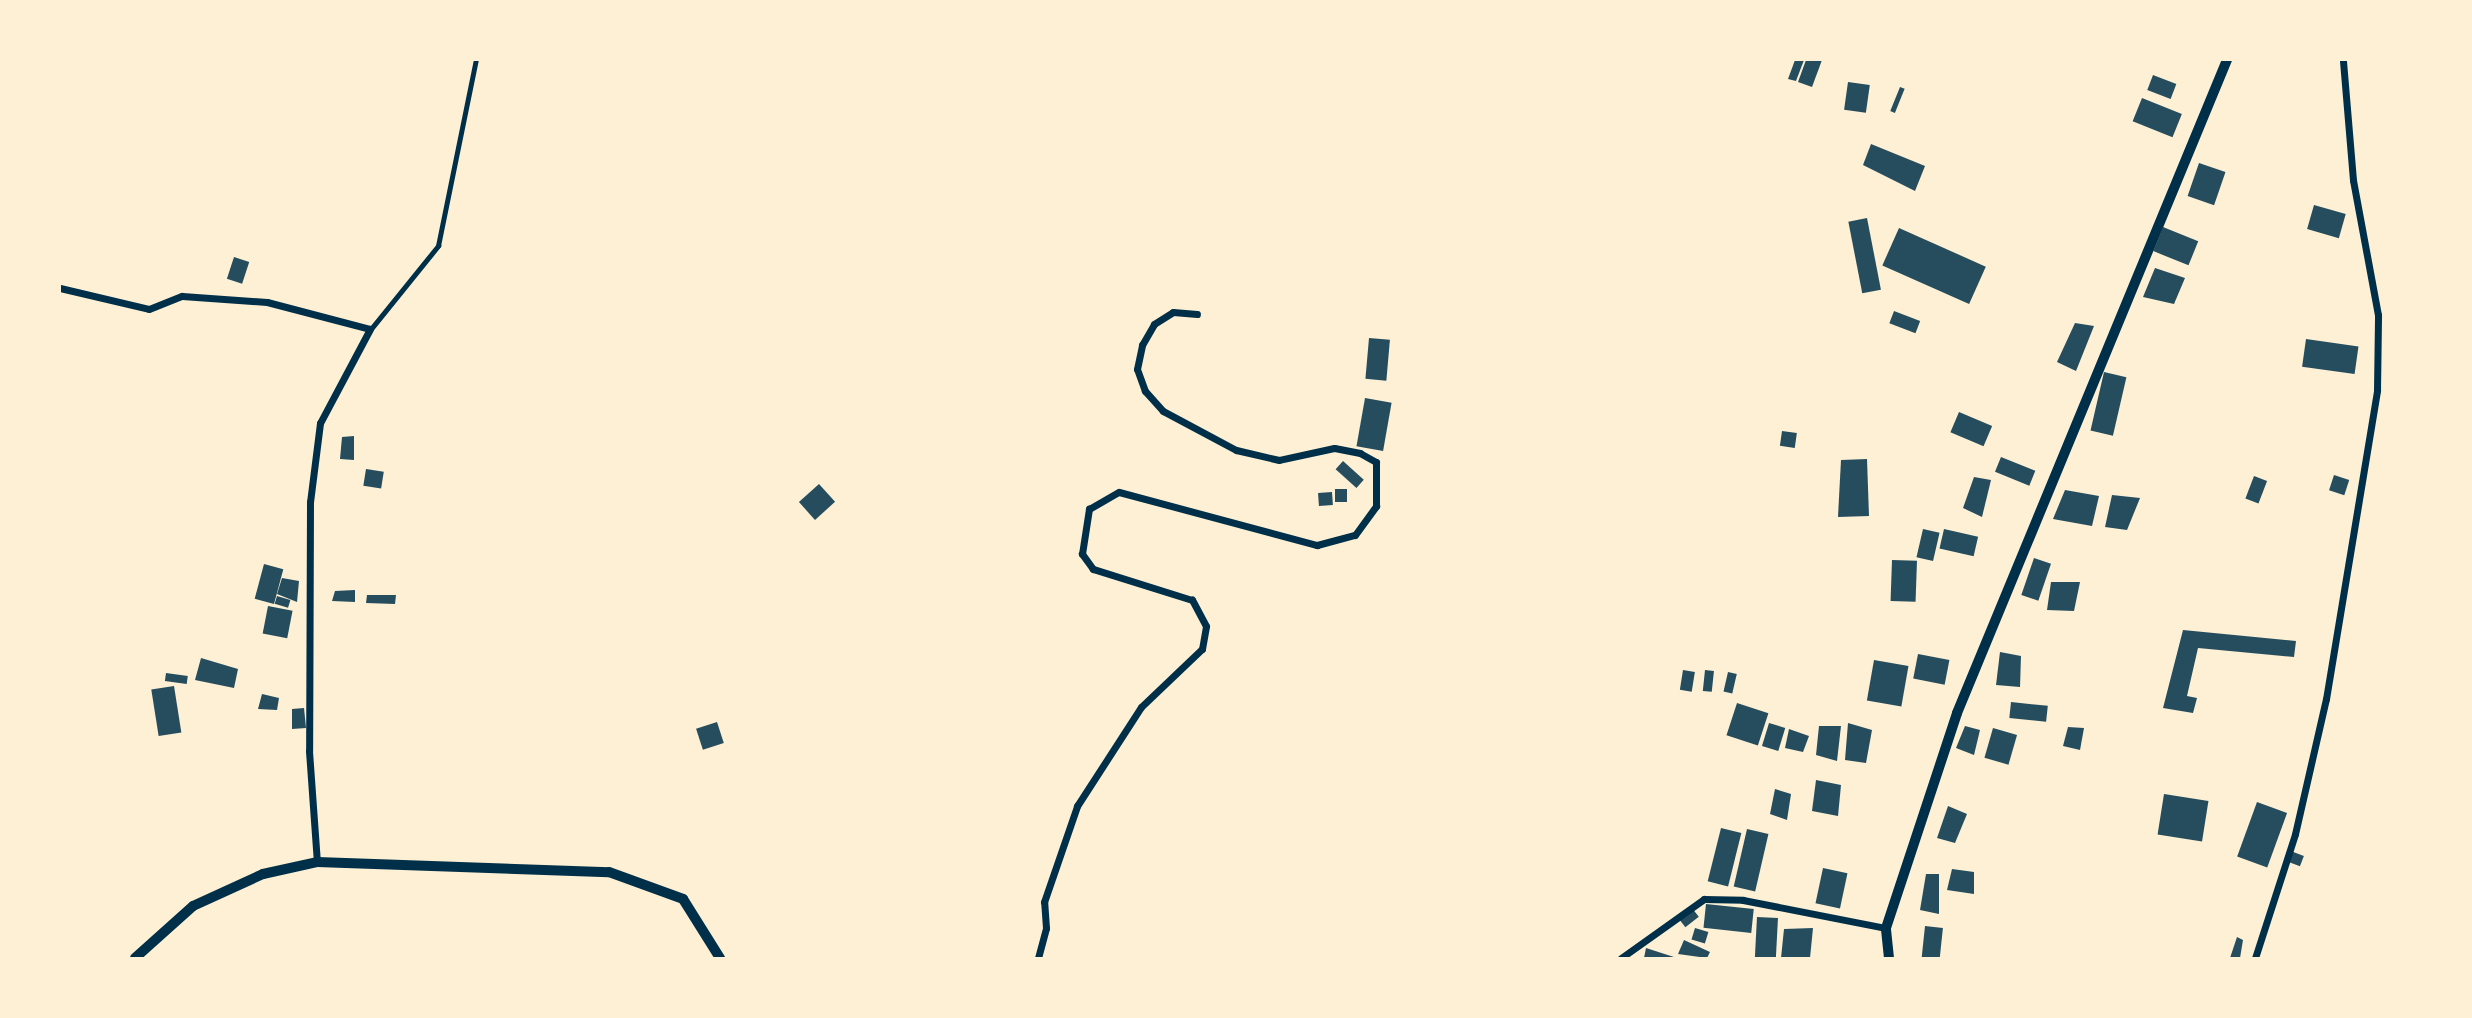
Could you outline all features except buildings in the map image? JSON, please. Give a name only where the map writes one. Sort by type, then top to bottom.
[{"type":"street","points":[[1889,958],[1886,928],[1957,713],[2227,60]]},
{"type":"street","points":[[2255,958],[2295,834],[2323,712],[2377,390],[2378,315],[2353,180],[2343,60]]},
{"type":"street","points":[[60,288],[149,309],[182,296],[267,302],[370,329],[320,423],[310,502],[309,751],[317,862]]},
{"type":"street","points":[[1038,958],[1046,928],[1044,902],[1077,806],[1141,707],[1202,649],[1206,626],[1192,600],[1093,569],[1082,554],[1089,509],[1119,492],[1317,545],[1356,535],[1376,506],[1381,479],[1376,462],[1360,453],[1334,448],[1279,460],[1236,450],[1163,411],[1144,391],[1137,369],[1142,345],[1154,324],[1173,312],[1198,314]]},
{"type":"street","points":[[135,958],[193,906],[263,874],[317,862],[609,872],[683,899],[720,958]]},
{"type":"street","points":[[1621,958],[1704,899],[1743,900],[1886,928]]},
{"type":"lane","points":[[370,329],[438,246],[476,60]]}]
